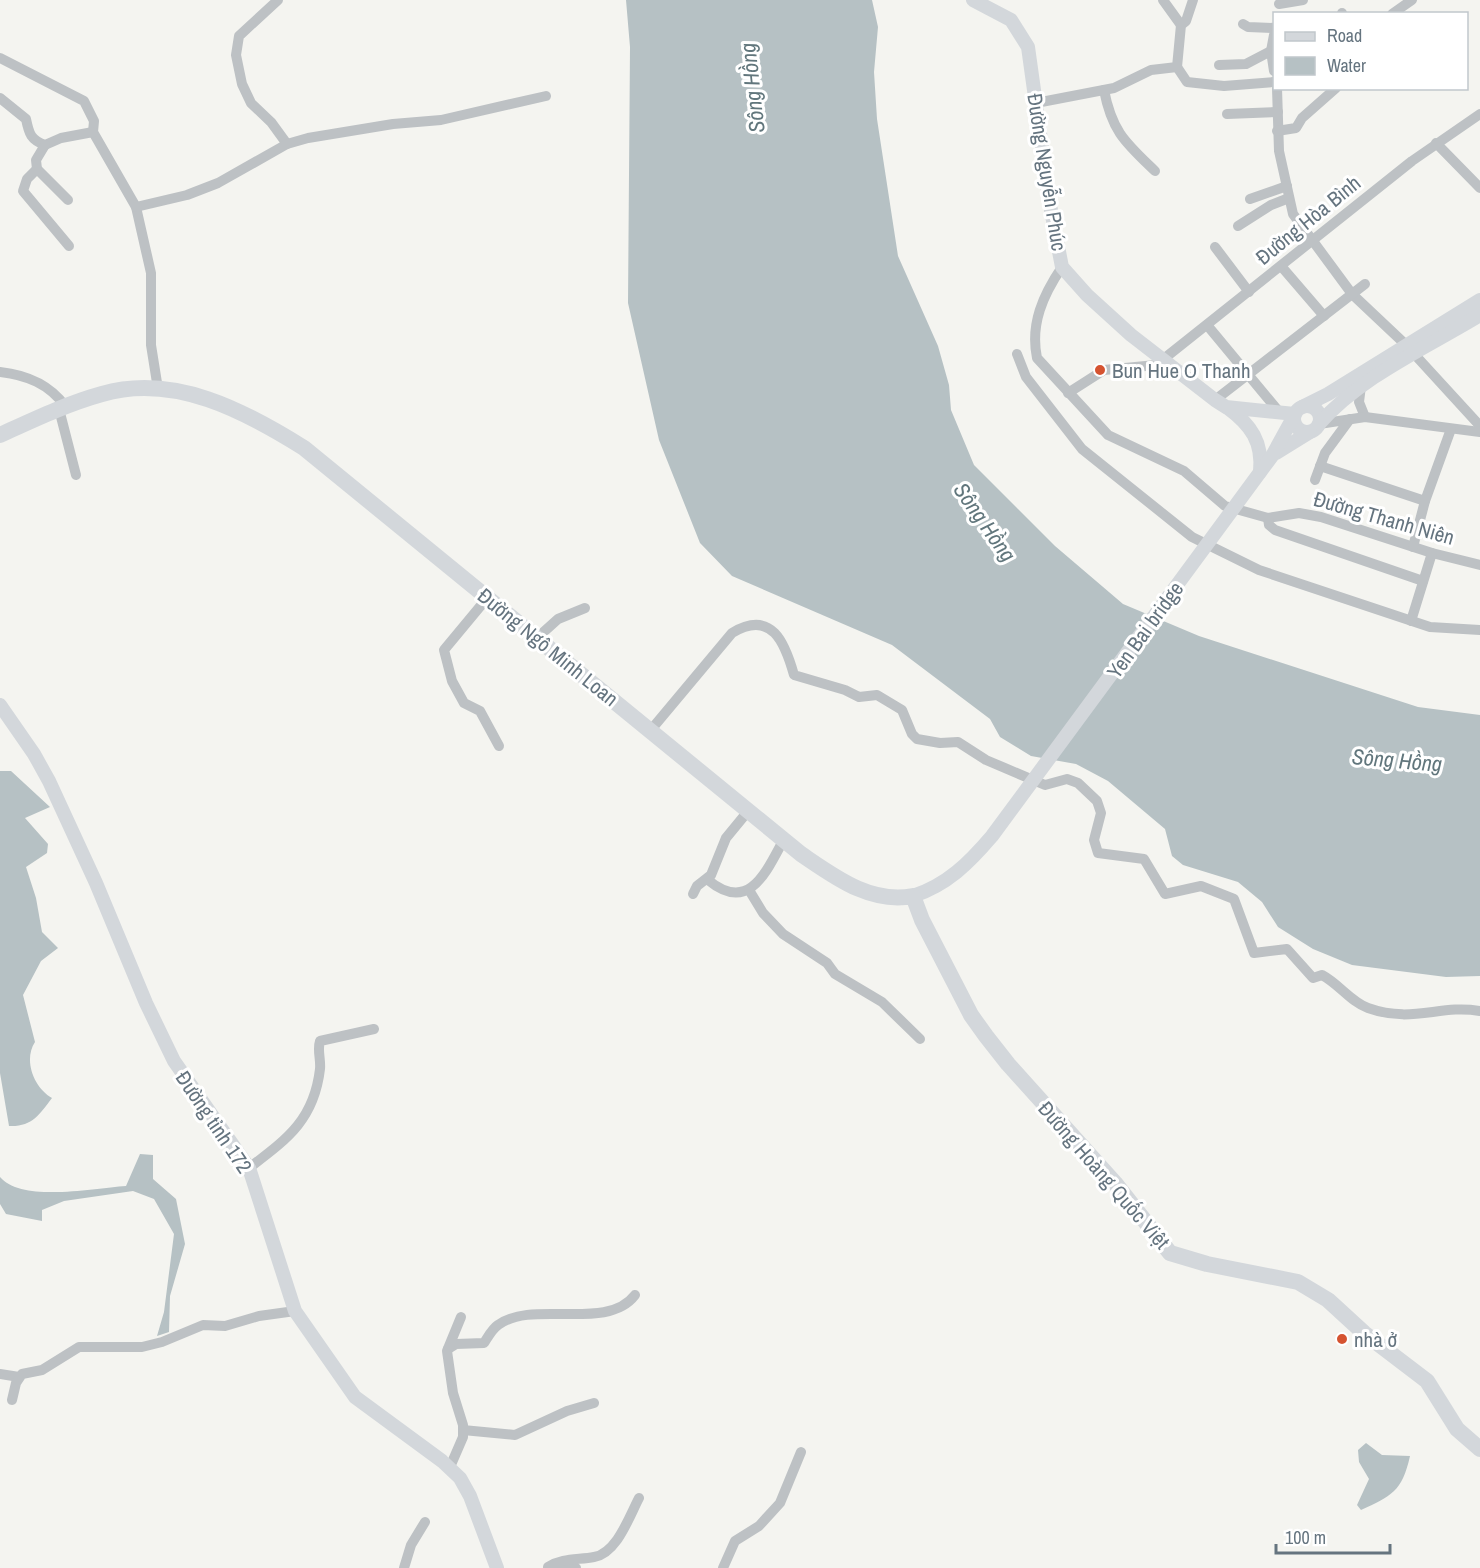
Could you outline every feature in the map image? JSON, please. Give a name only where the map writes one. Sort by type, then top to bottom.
[{"type":"highway","name":"Đường Ngô Minh Loan","points":[[0,435],[62,407],[104,393],[158,389],[210,400],[237,409],[304,448],[538,637],[650,731],[840,881],[888,898],[914,896]]},
{"type":"highway","name":"Đường Hoàng Quốc Việt","points":[[914,896],[922,920],[971,1015],[986,1036],[1008,1064],[1115,1183],[1170,1252],[1188,1260],[1288,1280],[1311,1288],[1364,1334],[1427,1381],[1457,1429],[1480,1449]]},
{"type":"main road","name":"Đường Nguyễn Phúc","points":[[973,0],[1011,20],[1028,47],[1050,205],[1062,267],[1087,296],[1161,360],[1220,403],[1280,413],[1298,411]]},
{"type":"main road","points":[[1272,456],[1314,428],[1336,404],[1480,300]]},
{"type":"main road","points":[[1272,456],[1298,411],[1410,349],[1480,315]]},
{"type":"main road","points":[[1220,403],[1243,419],[1257,437],[1260,447],[1260,473]]},
{"type":"main road","points":[[1298,411],[1311,407],[1317,412],[1314,428]]},
{"type":"main road","points":[[1298,411],[1294,422],[1298,429],[1314,428]]},
{"type":"main road","name":"Yen Bai bridge","points":[[1046,765],[1272,456]]},
{"type":"main road","name":"Đường tỉnh 172","points":[[0,705],[34,754],[49,781],[96,883],[146,1003],[174,1061],[249,1168],[295,1311],[355,1397],[450,1467],[470,1496],[497,1568]]},
{"type":"main road","name":"Đường Ngô Minh Loan","points":[[914,896],[931,890],[971,860],[1046,765]]},
{"type":"street","points":[[278,0],[242,32],[237,40],[236,55],[242,84],[251,103],[271,122],[287,144]]},
{"type":"street","points":[[1163,0],[1181,25],[1177,67],[1187,82],[1224,86],[1273,82]]},
{"type":"street","points":[[1181,25],[1186,21],[1193,0]]},
{"type":"street","points":[[1278,6],[1303,0]]},
{"type":"street","points":[[1395,12],[1412,0]]},
{"type":"street","points":[[1243,24],[1248,27],[1273,28]]},
{"type":"street","points":[[1273,43],[1271,51],[1273,61]]},
{"type":"street","points":[[1219,65],[1246,64],[1271,51]]},
{"type":"street","points":[[0,58],[84,101],[94,121],[93,132],[136,207],[151,273],[151,345],[158,389]]},
{"type":"street","points":[[1036,103],[1104,90],[1151,70],[1177,67]]},
{"type":"street","points":[[1104,90],[1109,117],[1127,143],[1155,171]]},
{"type":"street","points":[[1277,90],[1277,131],[1293,214],[1311,243],[1352,294],[1410,349],[1480,426]]},
{"type":"street","points":[[1277,131],[1296,128],[1302,118],[1334,90]]},
{"type":"street","points":[[136,207],[187,195],[218,183],[287,144],[393,124],[441,120],[546,96]]},
{"type":"street","points":[[0,98],[26,119],[29,133],[34,141],[45,145]]},
{"type":"street","points":[[1227,114],[1278,112]]},
{"type":"street","name":"Đường Hòa Bình","points":[[1161,360],[1436,143],[1480,114]]},
{"type":"street","points":[[68,200],[37,169],[36,160],[45,145],[60,138],[93,132]]},
{"type":"street","points":[[1436,143],[1480,188]]},
{"type":"street","points":[[37,169],[27,179],[23,191],[69,246]]},
{"type":"street","points":[[1250,199],[1287,186]]},
{"type":"street","points":[[1238,226],[1271,205],[1289,198]]},
{"type":"street","points":[[1215,248],[1249,292]]},
{"type":"street","points":[[1281,266],[1324,316]]},
{"type":"street","name":"Đường Thanh Niên","points":[[1062,267],[1039,307],[1035,351],[1040,365],[1108,435],[1184,471],[1225,506],[1268,518],[1299,513],[1321,517],[1413,548],[1480,565]]},
{"type":"street","points":[[1220,403],[1248,374],[1365,284]]},
{"type":"street","points":[[1207,325],[1280,413]]},
{"type":"street","points":[[1017,354],[1026,377],[1082,449],[1192,537],[1259,570],[1411,621],[1430,627],[1480,630]]},
{"type":"street","points":[[1068,393],[1104,370],[1156,365],[1161,360]]},
{"type":"street","points":[[0,372],[46,385],[56,392],[62,407],[76,475]]},
{"type":"street","points":[[1361,386],[1359,402],[1365,417]]},
{"type":"street","points":[[1314,428],[1365,417],[1480,432]]},
{"type":"street","points":[[1315,480],[1325,453],[1350,419]]},
{"type":"street","points":[[1413,548],[1425,501],[1451,429]]},
{"type":"street","points":[[1320,466],[1425,501]]},
{"type":"street","points":[[1268,518],[1269,525],[1275,530],[1423,581]]},
{"type":"street","points":[[1411,621],[1432,553]]},
{"type":"street","points":[[488,597],[444,650],[453,681],[464,703],[480,711],[499,746]]},
{"type":"street","points":[[538,637],[558,619],[585,608]]},
{"type":"street","points":[[650,731],[732,633],[741,627],[761,626],[779,635],[786,647],[794,675],[845,690],[859,697],[877,695],[902,710],[912,734],[917,739],[940,743],[957,742],[986,760],[1045,785],[1067,779],[1078,783],[1097,801],[1101,813],[1094,840],[1098,853],[1144,860],[1166,894],[1201,886],[1234,898],[1254,953],[1287,949],[1312,978],[1322,975],[1366,1007],[1393,1015],[1410,1016],[1469,1009],[1480,1011]]},
{"type":"street","points":[[693,894],[697,885],[708,880],[726,838],[749,810]]},
{"type":"street","points":[[708,880],[721,890],[735,894],[749,890],[770,864],[784,839]]},
{"type":"street","points":[[749,890],[763,913],[783,934],[827,963],[835,974],[882,1002],[921,1039]]},
{"type":"street","points":[[249,1168],[286,1140],[305,1117],[320,1068],[320,1041],[374,1029]]},
{"type":"street","points":[[448,1349],[456,1344],[484,1343],[498,1325],[512,1318],[605,1311],[627,1305],[635,1295]]},
{"type":"street","points":[[0,1374],[19,1377],[42,1370],[79,1347],[142,1347],[162,1342],[203,1325],[225,1326],[259,1316],[295,1311]]},
{"type":"street","points":[[450,1467],[463,1437],[449,1370],[448,1349],[461,1317]]},
{"type":"street","points":[[12,1400],[19,1377]]},
{"type":"street","points":[[463,1430],[515,1435],[594,1403]]},
{"type":"street","points":[[723,1568],[735,1541],[759,1526],[780,1503],[801,1452]]},
{"type":"street","points":[[547,1568],[556,1562],[593,1557],[607,1551],[639,1498]]},
{"type":"street","points":[[404,1568],[411,1545],[425,1522]]},
{"type":"street","points":[[547,1568],[576,1568]]},
{"type":"water","name":"Sông Hồng","points":[[626,0],[872,0],[878,27],[874,72],[877,119],[898,256],[938,346],[949,385],[951,410],[974,465],[1055,546],[1123,604],[1199,636],[1418,707],[1480,715],[1480,976],[1446,977],[1352,965],[1313,949],[1278,927],[1262,902],[1238,882],[1183,865],[1172,856],[1165,829],[1108,781],[1076,764],[1031,756],[1000,737],[990,719],[892,645],[732,576],[700,543],[659,440],[628,303],[630,47]]},
{"type":"water","points":[[0,771],[11,771],[50,807],[25,818],[48,844],[47,853],[26,867],[36,898],[42,932],[58,948],[41,961],[23,995],[35,1042],[30,1057],[32,1073],[40,1088],[52,1098],[34,1119],[17,1126],[9,1126],[0,1073]]},
{"type":"water","points":[[140,1154],[153,1155],[153,1179],[176,1199],[185,1244],[170,1296],[169,1332],[157,1336],[164,1312],[174,1234],[154,1199],[133,1191],[64,1201],[42,1210],[42,1221],[6,1214],[0,1204],[0,1177],[10,1185],[41,1192],[126,1186]]},
{"type":"water","points":[[1366,1443],[1382,1455],[1410,1456],[1403,1478],[1394,1491],[1361,1510],[1357,1505],[1369,1479],[1359,1462],[1358,1450]]},
{"type":"place","name":"Bun Hue O Thanh","points":[[1100,370]]},
{"type":"place","name":"nhà ở","points":[[1342,1339]]}]
